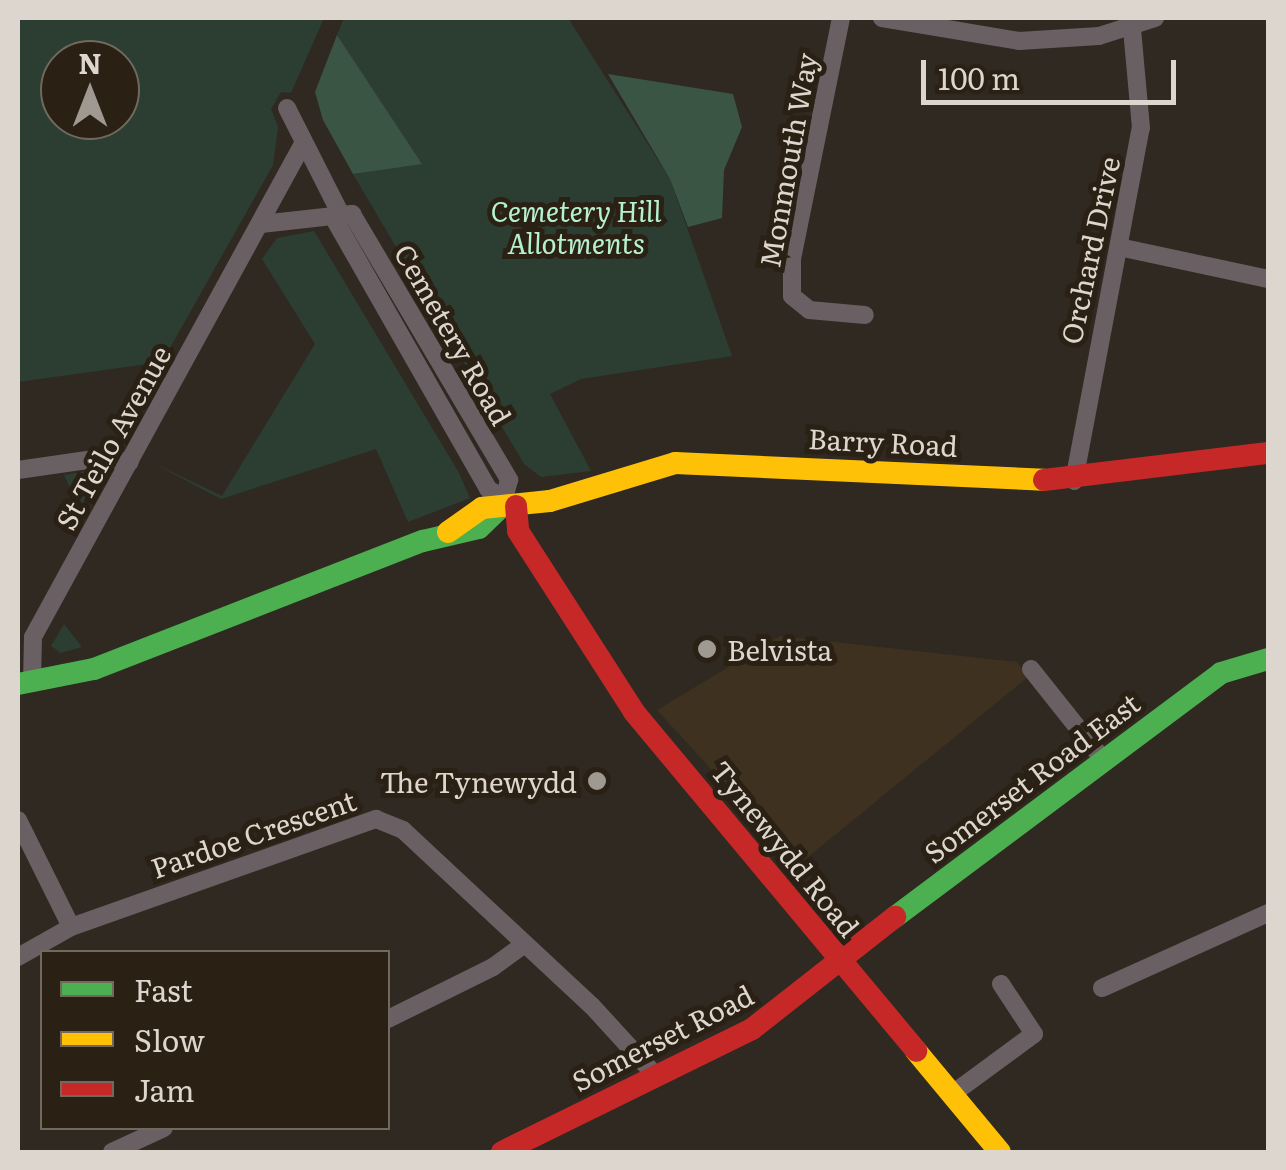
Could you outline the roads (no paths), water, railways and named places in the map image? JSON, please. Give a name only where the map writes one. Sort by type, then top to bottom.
[{"type":"street","name":"Monmouth Way","points":[[841,18],[792,258],[792,296],[809,310],[864,315]]},
{"type":"street","points":[[882,18],[1018,41],[1099,36],[1132,29],[1155,18]]},
{"type":"street","points":[[1093,18],[1099,36]]},
{"type":"street","name":"Orchard Drive","points":[[1074,480],[1141,128],[1132,29]]},
{"type":"street","name":"Cemetery Road","points":[[287,108],[339,211],[336,222],[488,489],[511,507]]},
{"type":"street","name":"St Teilo Avenue","points":[[25,683],[33,637],[304,142]]},
{"type":"street","points":[[260,224],[339,211]]},
{"type":"street","points":[[1120,247],[1268,278]]},
{"type":"street","name":"Barry Road","points":[[25,683],[94,668],[448,532],[473,511],[511,507],[675,463],[1074,480],[1268,453]]},
{"type":"street","points":[[18,470],[101,458],[130,462]]},
{"type":"street","name":"Tynewydd Road","points":[[511,507],[518,531],[548,567],[634,712],[1000,1152]]},
{"type":"street","name":"Somerset Road East","points":[[841,962],[1101,757],[1221,674],[1268,660]]},
{"type":"street","points":[[1031,669],[1101,757]]},
{"type":"street","name":"Pardoe Crescent","points":[[18,957],[71,927],[376,819],[403,830],[656,1076]]},
{"type":"street","points":[[18,820],[71,927]]},
{"type":"street","points":[[1102,988],[1268,913]]},
{"type":"street","points":[[390,1018],[494,968],[524,944]]},
{"type":"street","name":"Somerset Road","points":[[502,1152],[752,1028],[841,962]]},
{"type":"street","points":[[951,1096],[1034,1034],[1001,984]]},
{"type":"street","points":[[112,1152],[160,1130]]},
{"type":"place","name":"Belvista","points":[[707,649]]},
{"type":"place","name":"The Tynewydd","points":[[597,781]]},
{"type":"park label","name":"Cemetery Hill Allotments","points":[[576,226]]}]
